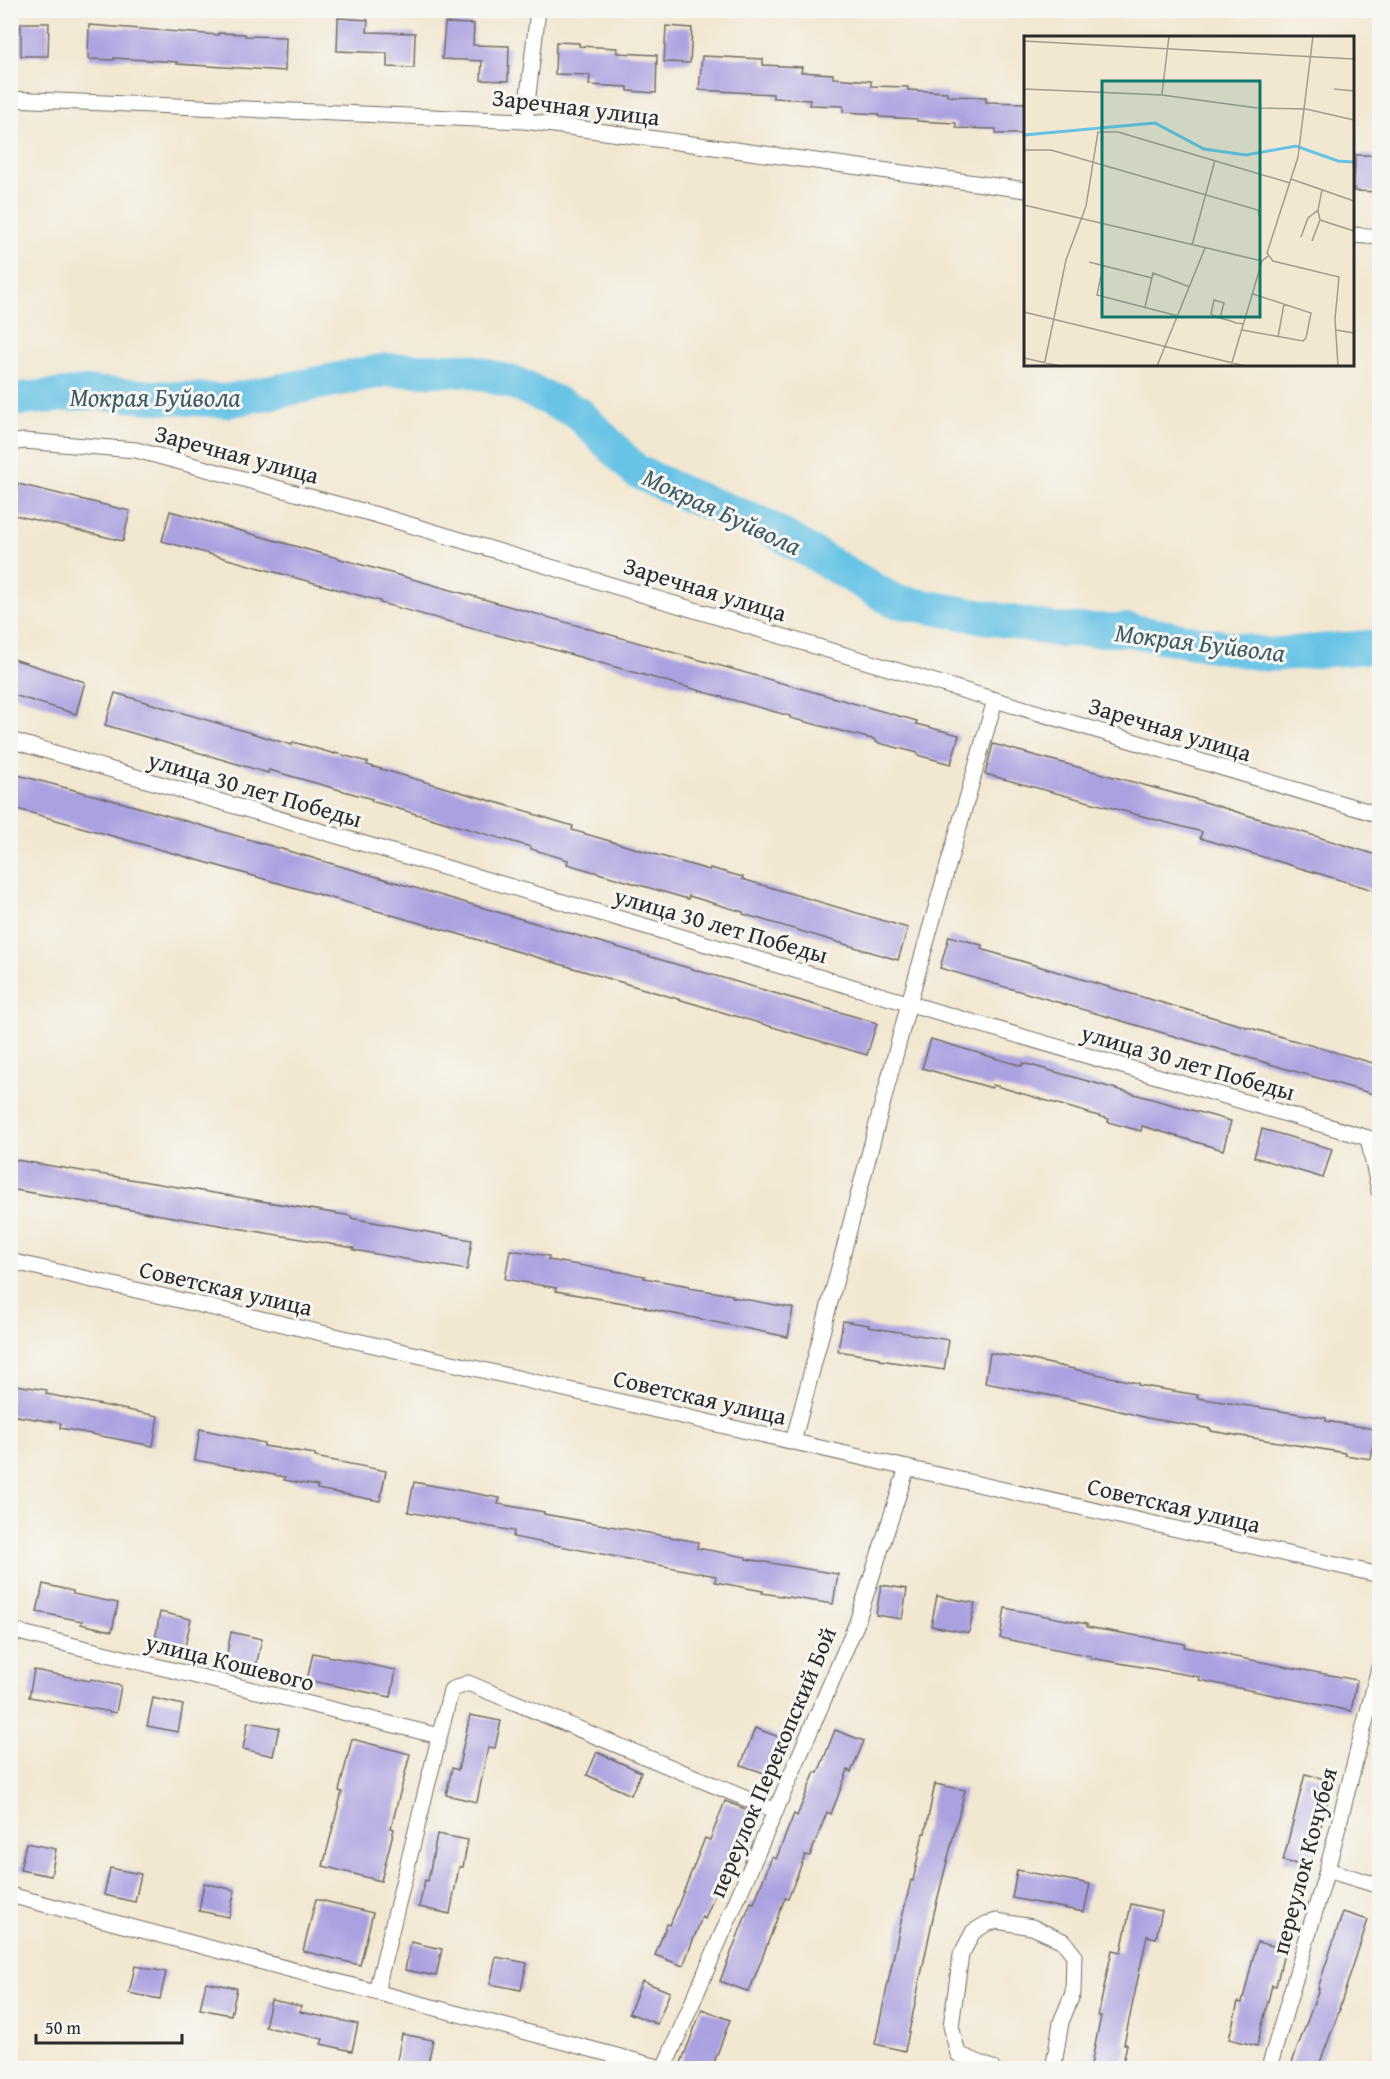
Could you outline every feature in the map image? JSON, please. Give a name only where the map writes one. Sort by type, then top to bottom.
[{"type":"street","points":[[525,121],[538,10]]},
{"type":"street","name":"Заречная улица","points":[[10,99],[525,121],[1024,190]]},
{"type":"street","points":[[1354,235],[1380,237]]},
{"type":"street","name":"Заречная улица","points":[[10,442],[24,441],[136,450],[388,518],[1380,815]]},
{"type":"street","points":[[793,1442],[909,1003],[995,700]]},
{"type":"street","name":"улица 30 лет Победы","points":[[10,740],[1368,1138],[1379,1191]]},
{"type":"street","name":"Советская улица","points":[[10,1261],[1380,1575]]},
{"type":"street","name":"переулок Перекопский Бой","points":[[663,2068],[856,1625],[907,1468]]},
{"type":"street","name":"улица Кошевого","points":[[10,1630],[440,1736]]},
{"type":"street","name":"переулок Кочубея","points":[[1269,2068],[1327,1870],[1380,1664]]},
{"type":"street","points":[[376,1992],[451,1690],[468,1683],[776,1811]]},
{"type":"street","points":[[1327,1870],[1380,1886]]},
{"type":"street","points":[[10,1895],[663,2068]]},
{"type":"street","points":[[992,2068],[958,2054],[951,2026],[961,1955],[973,1932],[986,1924],[997,1921],[1032,1927],[1063,1941],[1074,1955],[1072,1993],[1061,2022],[1054,2064],[1051,2068]]},
{"type":"building","points":[[338,18],[368,20],[367,32],[415,33],[414,68],[387,67],[387,53],[337,51]]},
{"type":"building","points":[[21,23],[49,23],[48,56],[21,56]]},
{"type":"building","points":[[445,23],[474,24],[473,45],[509,46],[508,81],[481,80],[482,61],[442,59]]},
{"type":"building","points":[[89,25],[218,35],[218,33],[286,37],[285,71],[114,58],[114,60],[88,59]]},
{"type":"building","points":[[666,26],[692,28],[690,63],[664,62]]},
{"type":"building","points":[[556,42],[617,48],[617,53],[657,55],[656,93],[628,91],[628,87],[589,85],[590,75],[555,74]]},
{"type":"building","points":[[702,56],[763,59],[763,65],[802,67],[801,72],[833,74],[833,78],[871,81],[871,86],[908,87],[908,90],[947,92],[947,96],[986,97],[986,102],[1024,103],[1024,134],[996,134],[996,129],[956,128],[956,123],[843,112],[843,106],[809,105],[810,100],[773,98],[773,94],[699,90]]},
{"type":"building","points":[[1355,155],[1380,155],[1380,192],[1354,191]]},
{"type":"building","points":[[10,482],[130,511],[123,541],[10,514]]},
{"type":"building","points":[[170,511],[917,721],[916,724],[959,735],[951,764],[875,742],[876,740],[790,718],[790,716],[162,541]]},
{"type":"building","points":[[10,658],[85,682],[76,714],[10,694]]},
{"type":"building","points":[[115,693],[292,745],[293,742],[368,762],[367,765],[573,826],[572,830],[709,870],[710,868],[743,877],[742,879],[908,928],[898,960],[689,896],[688,899],[567,864],[568,860],[531,849],[531,847],[371,801],[372,799],[269,770],[268,773],[105,725]]},
{"type":"building","points":[[993,744],[1195,799],[1380,856],[1380,892],[1200,838],[1202,832],[985,774]]},
{"type":"building","points":[[10,773],[131,805],[877,1023],[867,1055],[455,933],[10,807]]},
{"type":"building","points":[[949,936],[982,945],[981,949],[1380,1065],[1380,1096],[940,968]]},
{"type":"building","points":[[931,1039],[1022,1066],[1023,1063],[1231,1121],[1223,1150],[1142,1126],[1141,1131],[1108,1122],[1109,1119],[993,1085],[992,1088],[922,1068]]},
{"type":"building","points":[[1262,1129],[1332,1149],[1323,1178],[1254,1157]]},
{"type":"building","points":[[10,1159],[351,1216],[351,1218],[472,1240],[467,1270],[353,1250],[354,1248],[10,1189]]},
{"type":"building","points":[[510,1250],[549,1256],[548,1260],[645,1276],[644,1278],[689,1286],[689,1288],[793,1308],[788,1337],[505,1279]]},
{"type":"building","points":[[843,1321],[949,1340],[944,1370],[838,1351]]},
{"type":"building","points":[[990,1353],[1028,1359],[1138,1383],[1138,1385],[1198,1395],[1197,1398],[1326,1418],[1326,1421],[1376,1429],[1371,1459],[1211,1431],[1211,1429],[1147,1418],[1089,1403],[985,1383]]},
{"type":"building","points":[[10,1384],[47,1390],[46,1394],[158,1416],[153,1446],[60,1428],[61,1423],[10,1415]]},
{"type":"building","points":[[200,1429],[264,1443],[264,1446],[315,1454],[315,1457],[386,1471],[380,1501],[317,1489],[318,1486],[284,1480],[285,1477],[195,1460]]},
{"type":"building","points":[[414,1482],[500,1498],[498,1504],[544,1512],[544,1514],[698,1542],[697,1548],[746,1557],[746,1559],[838,1574],[833,1604],[762,1593],[763,1591],[715,1582],[716,1576],[513,1537],[514,1531],[408,1512]]},
{"type":"building","points":[[43,1584],[73,1591],[73,1594],[118,1603],[112,1631],[81,1624],[82,1621],[37,1612]]},
{"type":"building","points":[[881,1585],[907,1589],[902,1619],[876,1615]]},
{"type":"building","points":[[937,1596],[975,1603],[969,1633],[931,1626]]},
{"type":"building","points":[[1005,1608],[1087,1624],[1087,1627],[1185,1644],[1184,1647],[1357,1680],[1351,1711],[1199,1680],[1200,1677],[1091,1658],[1091,1656],[1000,1638]]},
{"type":"building","points":[[160,1612],[191,1619],[185,1646],[155,1640]]},
{"type":"building","points":[[231,1632],[262,1639],[256,1666],[226,1659]]},
{"type":"building","points":[[313,1653],[396,1670],[391,1697],[307,1680]]},
{"type":"building","points":[[34,1670],[121,1686],[116,1713],[29,1697]]},
{"type":"building","points":[[153,1698],[183,1705],[178,1732],[147,1726]]},
{"type":"building","points":[[470,1715],[501,1721],[495,1748],[488,1747],[477,1802],[446,1795],[452,1768],[458,1770]]},
{"type":"building","points":[[248,1722],[279,1728],[273,1756],[243,1749]]},
{"type":"building","points":[[755,1728],[784,1739],[770,1775],[741,1765]]},
{"type":"building","points":[[835,1730],[864,1741],[851,1772],[848,1770],[831,1814],[827,1812],[810,1856],[805,1855],[788,1899],[785,1898],[749,1992],[720,1981],[751,1902],[754,1903],[772,1857],[776,1859],[794,1814],[797,1816],[815,1772],[818,1773]]},
{"type":"building","points":[[352,1739],[410,1754],[391,1828],[394,1829],[381,1881],[323,1866],[342,1792],[339,1791]]},
{"type":"building","points":[[597,1752],[641,1772],[631,1795],[587,1775]]},
{"type":"building","points":[[1305,1774],[1333,1781],[1310,1867],[1283,1861]]},
{"type":"building","points":[[935,1784],[965,1790],[934,1913],[905,2051],[875,2044],[900,1926],[911,1880],[913,1881],[923,1833],[925,1833]]},
{"type":"building","points":[[725,1801],[753,1812],[742,1840],[737,1838],[705,1919],[702,1917],[683,1966],[655,1955],[667,1924],[670,1925],[705,1838],[710,1840]]},
{"type":"building","points":[[437,1834],[468,1840],[463,1867],[459,1867],[450,1914],[419,1907],[425,1880],[428,1881]]},
{"type":"building","points":[[26,1843],[56,1849],[51,1876],[20,1870]]},
{"type":"building","points":[[110,1868],[141,1874],[135,1902],[104,1895]]},
{"type":"building","points":[[1017,1870],[1090,1884],[1084,1912],[1012,1898]]},
{"type":"building","points":[[204,1883],[235,1890],[229,1917],[199,1911]]},
{"type":"building","points":[[316,1899],[373,1913],[360,1965],[303,1951]]},
{"type":"building","points":[[1131,1904],[1162,1911],[1156,1938],[1147,1936],[1124,2044],[1127,2044],[1122,2068],[1091,2065],[1101,2016],[1098,2016],[1112,1950],[1121,1952]]},
{"type":"building","points":[[1343,1912],[1368,1920],[1340,2009],[1318,2068],[1290,2068],[1319,1989]]},
{"type":"building","points":[[411,1942],[442,1949],[436,1976],[405,1970]]},
{"type":"building","points":[[1257,1942],[1285,1949],[1276,1986],[1272,1985],[1257,2046],[1229,2039],[1238,2002],[1242,2003]]},
{"type":"building","points":[[496,1957],[527,1963],[521,1990],[490,1984]]},
{"type":"building","points":[[135,1966],[166,1972],[160,1999],[129,1993]]},
{"type":"building","points":[[642,1981],[670,1992],[657,2024],[629,2013]]},
{"type":"building","points":[[206,1982],[237,1988],[231,2015],[200,2009]]},
{"type":"building","points":[[271,2000],[301,2006],[300,2012],[358,2024],[352,2051],[321,2044],[323,2039],[265,2027]]},
{"type":"building","points":[[702,2009],[730,2020],[712,2068],[679,2068]]},
{"type":"building","points":[[402,2034],[433,2040],[427,2068],[397,2061]]},
{"type":"waterway","name":"Мокрая Буйвола","points":[[10,400],[87,393],[226,401],[386,370],[468,370],[517,384],[578,413],[636,471],[685,494],[761,523],[894,601],[1057,630],[1127,630],[1269,655],[1380,646]]}]
